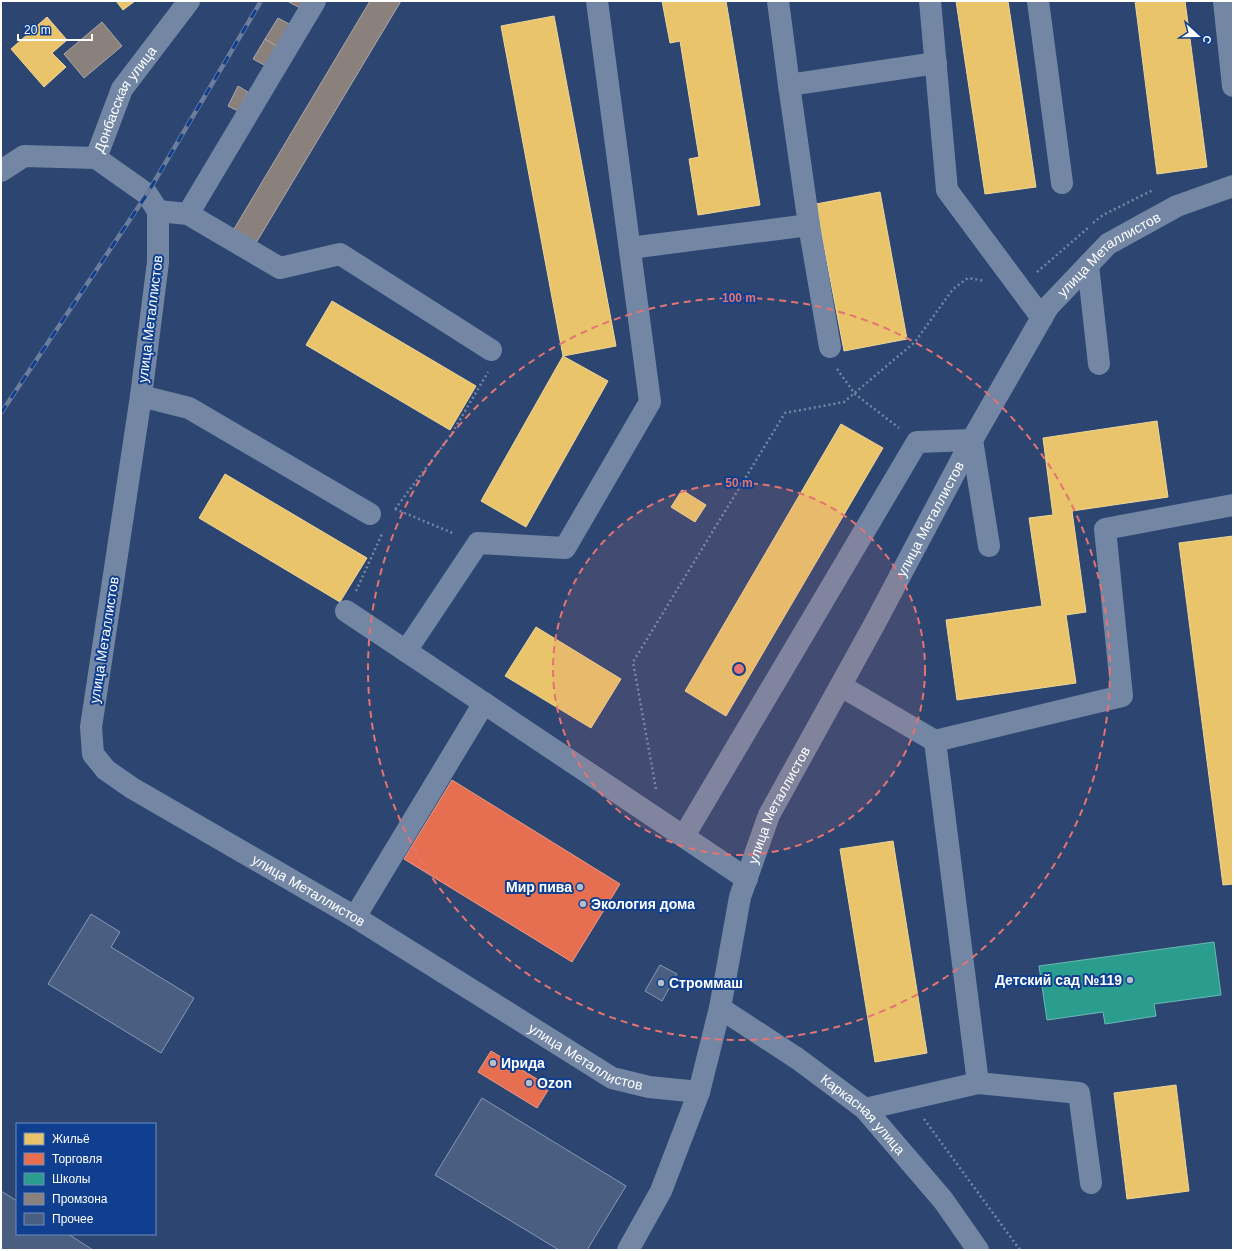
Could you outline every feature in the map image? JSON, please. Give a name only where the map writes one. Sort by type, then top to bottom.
[{"type":"main road","name":"улица Металлистов","points":[[699,1092],[720,1008],[740,897],[769,815],[972,440],[1048,307],[1108,244],[1177,206],[1233,186]]},
{"type":"main road","name":"Каркасная улица","points":[[720,1008],[798,1059],[865,1109],[943,1200],[978,1250]]},
{"type":"main road","points":[[628,1250],[661,1191],[699,1092]]},
{"type":"street","name":"Донбасская улица","points":[[1,171],[24,156],[96,158],[122,89],[189,1]]},
{"type":"street","points":[[188,214],[315,1]]},
{"type":"street","points":[[406,651],[478,543],[565,548],[650,402],[597,1]]},
{"type":"street","points":[[778,1],[809,225],[830,347]]},
{"type":"street","points":[[930,1],[947,190],[1042,318]]},
{"type":"street","points":[[1038,1],[1062,183]]},
{"type":"street","points":[[1224,1],[1233,86]]},
{"type":"street","points":[[790,85],[936,63]]},
{"type":"street","points":[[96,158],[147,194],[158,211],[188,214],[280,268],[340,254],[491,350]]},
{"type":"street","name":"улица Металлистов","points":[[158,211],[158,262],[141,396],[91,727],[93,754],[106,770],[132,788],[355,917],[612,1078],[649,1087],[699,1092]]},
{"type":"street","points":[[630,248],[809,225]]},
{"type":"street","points":[[1088,265],[1099,364]]},
{"type":"street","points":[[141,396],[189,408],[378,519]]},
{"type":"street","points":[[684,836],[917,442],[972,440],[989,546]]},
{"type":"street","points":[[840,686],[935,741],[1122,696],[1105,529],[1233,505]]},
{"type":"street","points":[[346,611],[747,878]]},
{"type":"street","points":[[355,917],[484,703]]},
{"type":"street","points":[[935,741],[978,1083]]},
{"type":"street","points":[[865,1109],[978,1083],[1079,1093],[1091,1183]]},
{"type":"path","points":[[662,822],[633,662],[785,413],[844,402],[855,394],[915,342],[953,289],[968,278],[1020,288],[1103,215],[1157,189]]},
{"type":"path","points":[[830,347],[837,372],[855,394],[917,442]]},
{"type":"path","points":[[346,611],[378,519],[395,509],[451,435],[492,365],[491,350]]},
{"type":"path","points":[[395,509],[478,543]]},
{"type":"path","points":[[910,1099],[1020,1250]]},
{"type":"building: Жильё","points":[[116,1],[135,1],[123,10]]},
{"type":"building: Жильё","points":[[662,1],[726,1],[760,205],[698,215],[689,159],[699,157],[680,41],[670,43]]},
{"type":"building: Жильё","points":[[956,1],[1008,1],[1036,187],[985,194]]},
{"type":"building: Жильё","points":[[1135,1],[1185,1],[1207,167],[1157,174]]},
{"type":"building: Жильё","points":[[554,16],[616,346],[563,356],[501,26]]},
{"type":"building: Жильё","points":[[47,17],[67,40],[52,53],[66,67],[44,87],[11,49]]},
{"type":"building: Жильё","points":[[880,192],[907,339],[844,351],[816,204]]},
{"type":"building: Жильё","points":[[332,301],[476,386],[450,430],[306,345]]},
{"type":"building: Жильё","points":[[563,356],[608,381],[526,527],[481,501]]},
{"type":"building: Жильё","points":[[1157,421],[1168,497],[1072,511],[1086,612],[1066,615],[1076,683],[957,700],[946,620],[1042,606],[1029,518],[1053,515],[1043,438]]},
{"type":"building: Жильё","points":[[841,424],[883,448],[726,716],[685,691]]},
{"type":"building: Жильё","points":[[225,474],[367,558],[340,602],[199,518]]},
{"type":"building: Жильё","points":[[682,490],[706,505],[695,522],[671,507]]},
{"type":"building: Жильё","points":[[1233,536],[1233,884],[1223,885],[1179,543]]},
{"type":"building: Жильё","points":[[536,627],[621,679],[591,728],[505,676]]},
{"type":"building: Жильё","points":[[893,841],[927,1053],[875,1062],[840,849]]},
{"type":"building: Жильё","points":[[1176,1085],[1189,1191],[1127,1199],[1114,1093]]},
{"type":"building: Торговля","points":[[452,780],[620,884],[572,962],[404,859]]},
{"type":"building: Торговля","points":[[491,1051],[550,1087],[537,1108],[478,1072]]},
{"type":"building: Школы","name":"Детский сад №119","points":[[1214,942],[1221,995],[1154,1004],[1156,1016],[1105,1024],[1103,1012],[1047,1020],[1039,966]]},
{"type":"building: Промзона","points":[[287,1],[304,1],[300,8]]},
{"type":"building: Промзона","points":[[370,1],[401,1],[256,243],[234,229]]},
{"type":"building: Промзона","points":[[278,18],[291,25],[278,47],[265,39]]},
{"type":"building: Промзона","points":[[102,22],[122,46],[84,78],[64,54]]},
{"type":"building: Промзона","points":[[265,39],[278,47],[266,66],[253,59]]},
{"type":"building: Промзона","points":[[238,86],[248,92],[238,111],[228,106]]},
{"type":"building: Прочее","points":[[91,914],[120,932],[111,947],[194,998],[161,1053],[48,984]]},
{"type":"building: Прочее","name":"Строммаш","points":[[660,965],[677,974],[662,1001],[645,991]]},
{"type":"building: Прочее","points":[[482,1098],[626,1186],[587,1250],[559,1250],[435,1175]]},
{"type":"building: Прочее","points":[[1,1191],[16,1200],[16,1235],[70,1235],[93,1250],[1,1250]]},
{"type":"railway","points":[[1,413],[147,194],[261,1]]},
{"type":"place","name":"Мир пива","points":[[580,887]]},
{"type":"place","name":"Экология дома","points":[[583,904]]},
{"type":"place","name":"Детский сад №119","points":[[1130,980]]},
{"type":"place","name":"Строммаш","points":[[661,983]]},
{"type":"place","name":"Ирида","points":[[493,1063]]},
{"type":"place","name":"Ozon","points":[[529,1083]]}]
